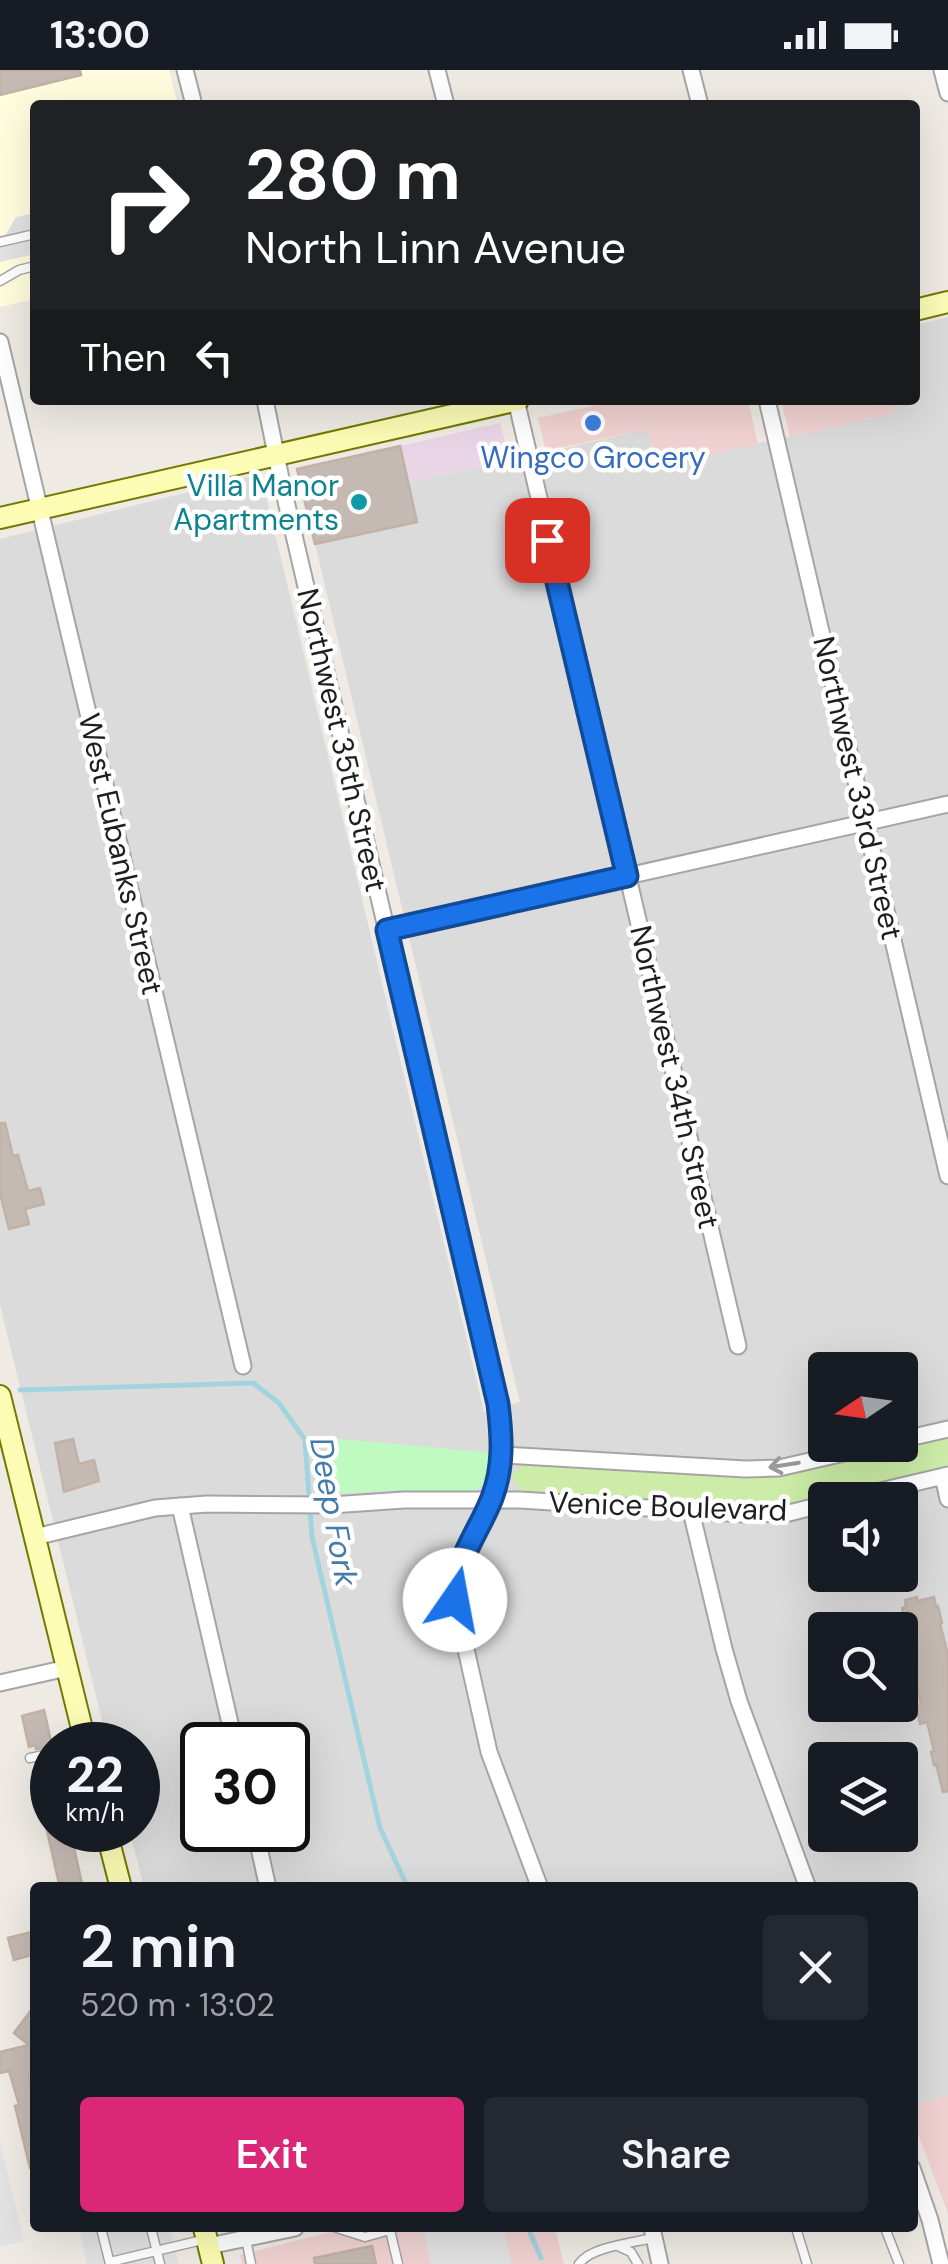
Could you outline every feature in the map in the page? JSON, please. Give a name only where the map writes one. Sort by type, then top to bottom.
[{"type":"street","points":[[185,70],[193,100]]},
{"type":"street","points":[[437,70],[445,100]]},
{"type":"street","points":[[691,70],[699,100]]},
{"type":"street","points":[[942,70],[948,94]]},
{"type":"street","points":[[920,309],[948,302]]},
{"type":"street","name":"West Eubanks Street","points":[[0,342],[243,1366]]},
{"type":"street","name":"Northwest 35th Street","points":[[266,405],[498,1404],[502,1455],[498,1478],[461,1559],[455,1600],[489,1752],[538,1882]]},
{"type":"street","points":[[0,518],[494,405]]},
{"type":"street","name":"Northwest 34th Street","points":[[517,405],[738,1346]]},
{"type":"street","name":"Northwest 33rd Street","points":[[768,405],[948,1176]]},
{"type":"street","points":[[387,930],[948,804]]},
{"type":"street","points":[[0,1396],[7,1455],[34,1537],[80,1722]]},
{"type":"street","points":[[918,1436],[948,1430]]},
{"type":"street","name":"Venice Boulevard","points":[[502,1455],[745,1468],[780,1468],[808,1461]]},
{"type":"street","points":[[916,1482],[945,1475],[948,1498]]},
{"type":"street","name":"Venice Boulevard","points":[[34,1537],[180,1506],[491,1500],[744,1514],[789,1513],[808,1508]]},
{"type":"street","points":[[180,1506],[230,1722]]},
{"type":"street","points":[[692,1510],[735,1688],[806,1882]]},
{"type":"street","points":[[0,1683],[67,1668]]},
{"type":"street","points":[[111,1852],[119,1882]]},
{"type":"street","points":[[259,1852],[267,1882]]},
{"type":"street","points":[[918,2185],[941,2264]]},
{"type":"street","points":[[208,2244],[275,2232]]},
{"type":"street","points":[[653,2232],[660,2264]]},
{"type":"lane","points":[[0,242],[30,235]]},
{"type":"lane","points":[[0,281],[30,267]]},
{"type":"lane","points":[[102,2232],[110,2263],[208,2244]]},
{"type":"lane","points":[[152,2232],[160,2264]]},
{"type":"lane","points":[[349,2232],[365,2237],[383,2232]]},
{"type":"lane","points":[[390,2232],[398,2264]]},
{"type":"lane","points":[[579,2264],[586,2255],[653,2232]]},
{"type":"lane","points":[[797,2232],[807,2264]]},
{"type":"lane","points":[[887,2232],[900,2264]]},
{"type":"lane","points":[[246,2238],[251,2264]]},
{"type":"lane","points":[[618,2246],[625,2247],[638,2264]]},
{"type":"shaded area","points":[[0,70],[169,70],[177,100],[30,100],[30,300],[0,307]]},
{"type":"shaded area","points":[[30,214],[30,255],[0,262],[0,237],[5,236],[16,217]]},
{"type":"shaded area","points":[[948,317],[948,2096],[918,2103],[918,1882],[143,1882],[135,1852],[160,1852],[160,1722],[102,1722],[0,1305],[0,539],[261,474],[484,1412],[520,1402],[315,544],[416,522],[408,482],[647,429],[656,466],[894,413],[893,405],[920,405],[920,324]]},
{"type":"shaded area","points":[[596,405],[749,405],[758,444],[656,467],[647,429],[546,451],[538,418]]},
{"type":"shaded area","points":[[782,405],[893,405],[895,413],[790,437]]},
{"type":"shaded area","points":[[500,423],[510,461],[408,482],[400,446]]},
{"type":"shaded area","points":[[948,2096],[948,2214],[918,2134],[918,2103]]},
{"type":"shaded area","points":[[0,2142],[24,2241],[0,2247]]},
{"type":"shaded area","points":[[80,2232],[171,2232],[179,2264],[87,2264]]},
{"type":"shaded area","points":[[330,2232],[556,2232],[564,2264],[242,2264],[240,2255]]},
{"type":"shaded area","points":[[424,2232],[504,2232],[512,2264],[431,2264]]},
{"type":"green space","points":[[948,1436],[948,1466],[886,1482],[808,1482],[808,1502],[767,1506],[521,1491],[511,1476],[523,1464],[770,1476],[832,1462],[918,1462],[918,1443]]},
{"type":"green space","points":[[330,1438],[491,1453],[489,1470],[482,1486],[468,1494],[398,1490],[328,1494],[327,1459],[335,1458]]},
{"type":"building","points":[[0,70],[80,70],[81,75],[0,95]]},
{"type":"building","name":"Villa Manor Apartments","points":[[400,446],[417,522],[315,544],[297,469]]},
{"type":"building","points":[[0,1123],[5,1123],[28,1191],[40,1188],[44,1204],[25,1209],[29,1224],[9,1229],[0,1193]]},
{"type":"building","points":[[73,1439],[79,1464],[94,1460],[99,1481],[64,1492],[55,1443]]},
{"type":"building","points":[[934,1597],[942,1623],[948,1655],[948,1791],[943,1792],[934,1765],[927,1722],[920,1724],[918,1612],[903,1612],[905,1600]]},
{"type":"building","points":[[44,1710],[47,1722],[30,1722],[29,1747],[22,1716]]},
{"type":"building","points":[[52,1852],[75,1852],[82,1882],[59,1882]]},
{"type":"building","points":[[30,1932],[30,1955],[14,1960],[8,1938]]},
{"type":"building","points":[[30,2012],[30,2168],[9,2071],[0,2073],[0,2052],[29,2045],[14,2033]]},
{"type":"building","points":[[372,2246],[376,2264],[315,2264],[314,2258]]},
{"type":"waterway","name":"Deep Fork","points":[[20,1390],[253,1383],[279,1403],[305,1440],[312,1537],[380,1828],[405,1882]]},
{"type":"waterway","name":"Deep Fork","points":[[530,2232],[541,2258]]},
{"type":"place","name":"Wingco Grocery","points":[[593,423]]},
{"type":"place","name":"Villa Manor Apartments","points":[[359,502]]},
{"type":"route","points":[[455,1600],[461,1559],[498,1478],[501,1432],[498,1404],[387,930],[627,876],[547,540]]}]
